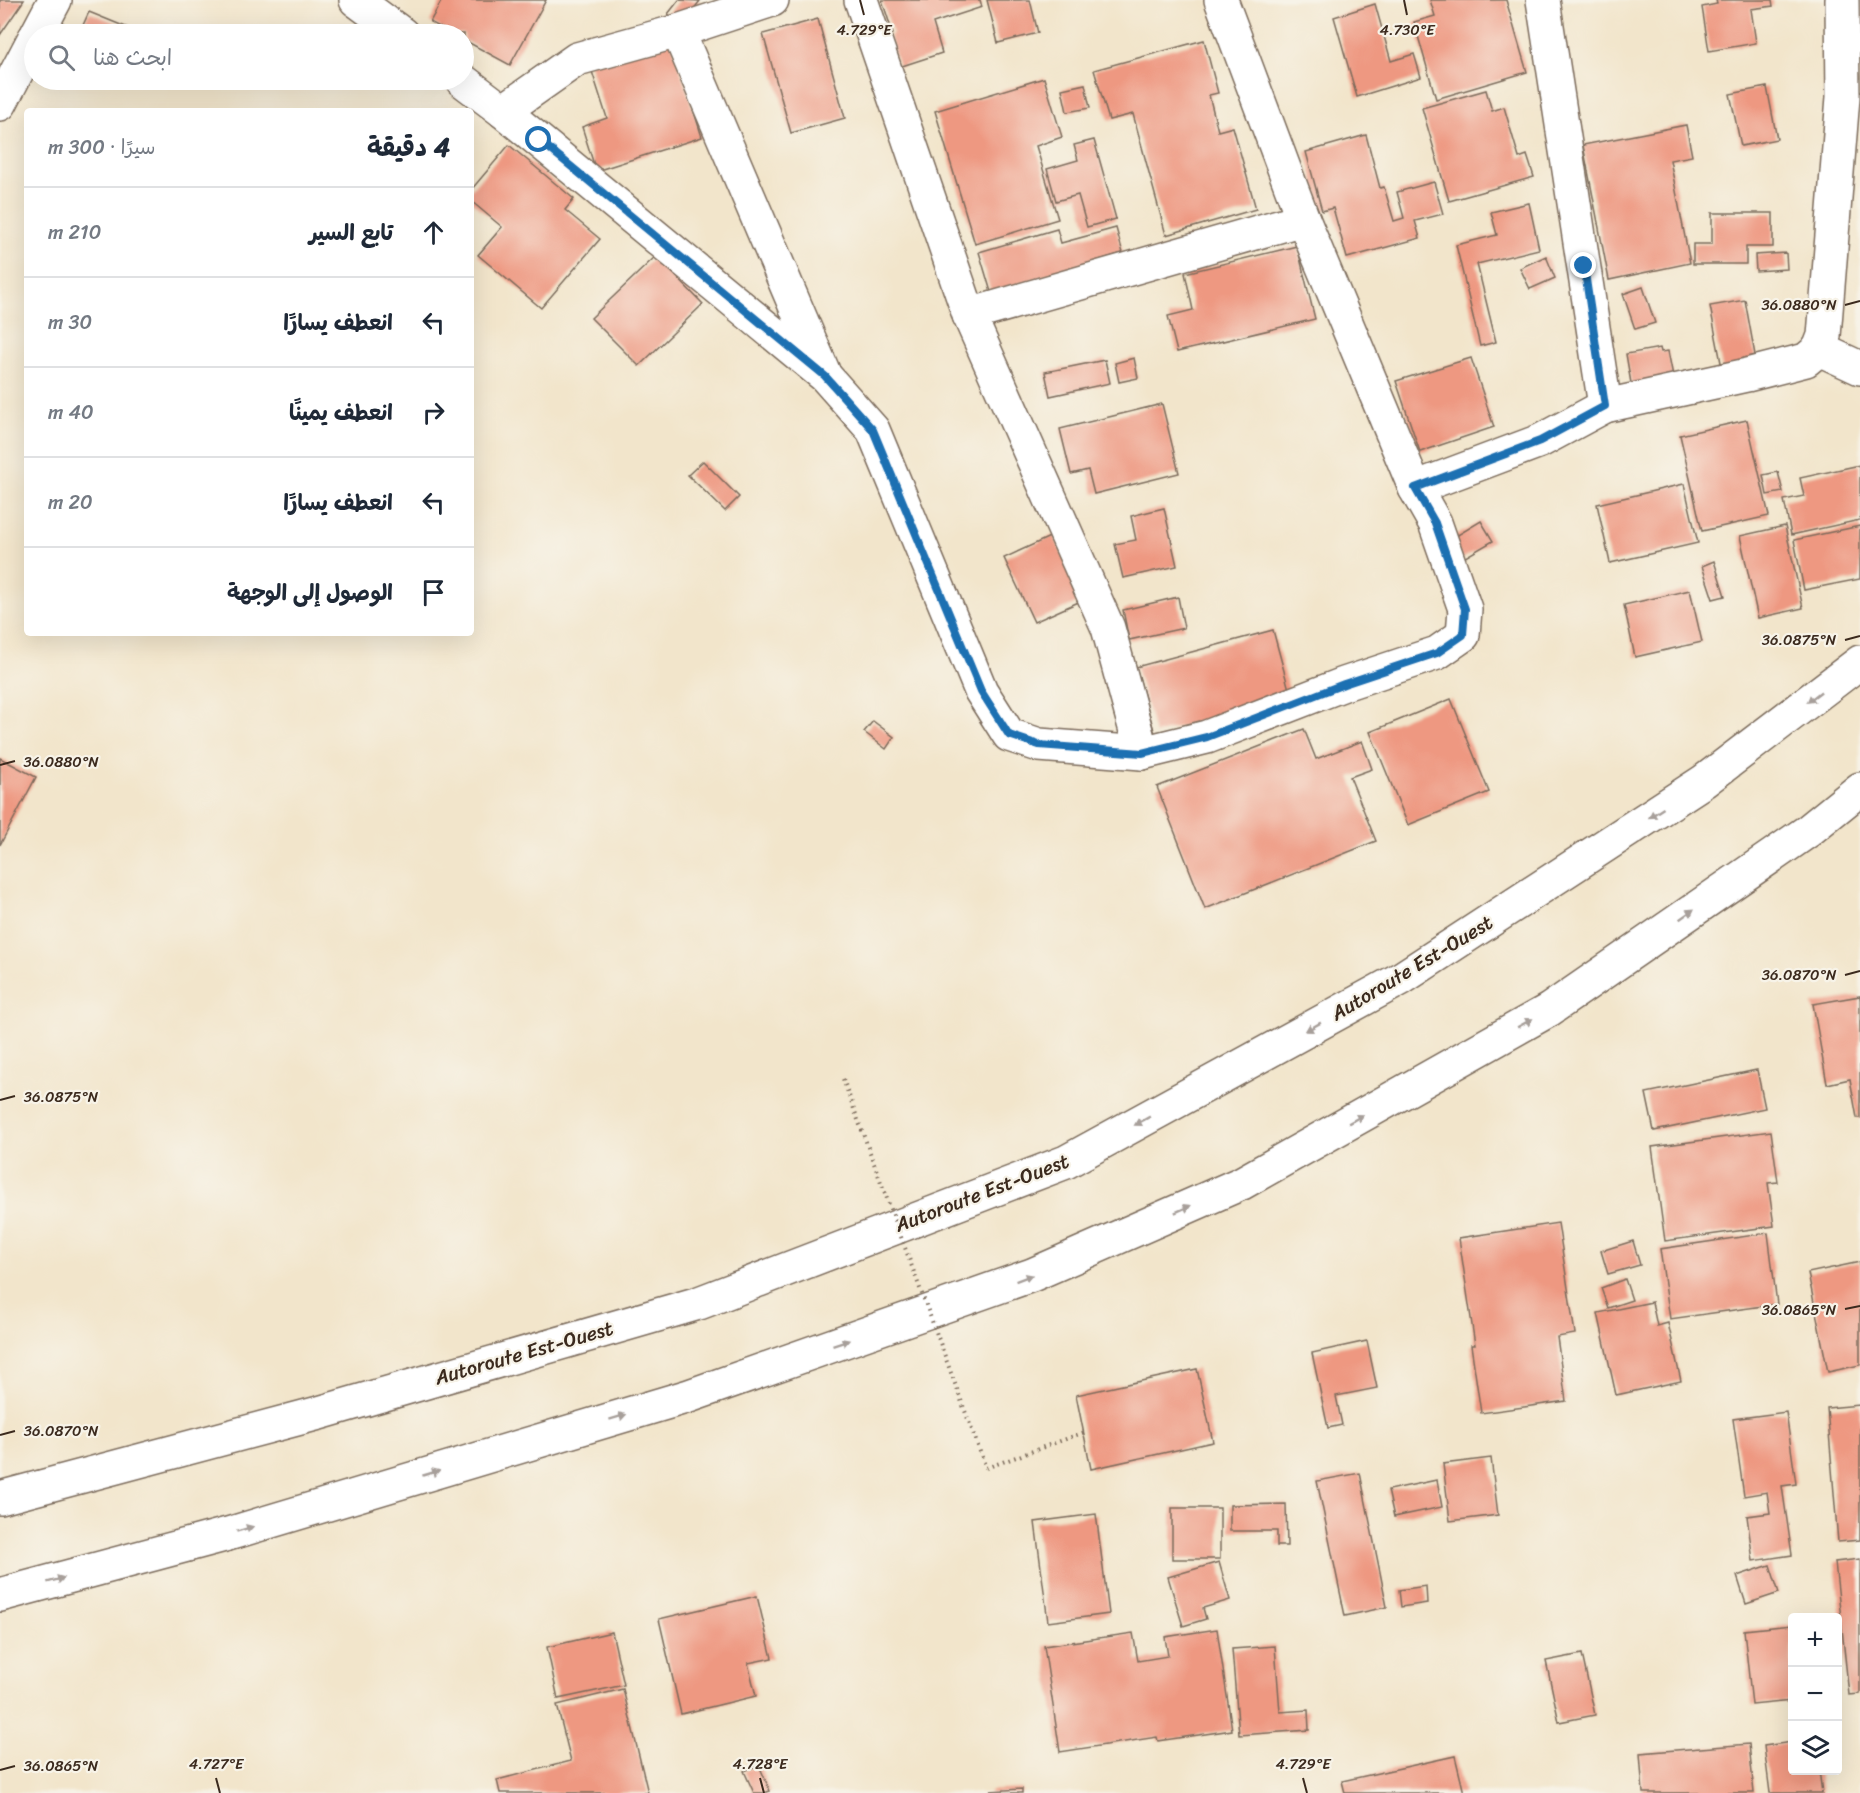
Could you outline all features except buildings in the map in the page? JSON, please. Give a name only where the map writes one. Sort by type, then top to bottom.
[{"type":"main road","points":[[42,24],[55,0]]},
{"type":"main road","points":[[356,0],[388,24]]},
{"type":"main road","points":[[503,111],[577,59],[678,31],[772,0]]},
{"type":"main road","points":[[861,0],[969,315],[1108,628],[1142,753]]},
{"type":"main road","points":[[474,89],[825,376],[873,430],[981,691],[1009,735],[1039,745],[1142,753],[1207,737],[1344,684],[1437,653],[1463,635],[1465,609],[1435,523],[1415,488],[1303,219],[1221,0]]},
{"type":"main road","points":[[1543,0],[1605,406]]},
{"type":"main road","points":[[1415,488],[1540,441],[1605,406],[1806,360],[1819,349],[1824,336],[1844,97],[1842,0]]},
{"type":"main road","points":[[678,31],[825,376]]},
{"type":"main road","points":[[0,104],[24,58]]},
{"type":"main road","points":[[969,315],[1303,219]]},
{"type":"main road","points":[[1819,349],[1860,368]]},
{"type":"main road","name":"Autoroute Est-Ouest","points":[[0,1498],[319,1413],[699,1303],[1066,1162],[1402,978],[1704,782],[1860,662]]},
{"type":"main road","points":[[0,1595],[228,1534],[689,1396],[1032,1275],[1242,1183],[1549,1010],[1808,831],[1860,789]]},
{"type":"path","points":[[843,1079],[986,1468],[1085,1432]]},
{"type":"route","points":[[539,140],[825,376],[873,430],[981,691],[1009,735],[1039,745],[1142,753],[1207,737],[1344,684],[1437,653],[1463,635],[1465,609],[1435,523],[1415,488],[1540,441],[1605,406],[1584,266]]}]
